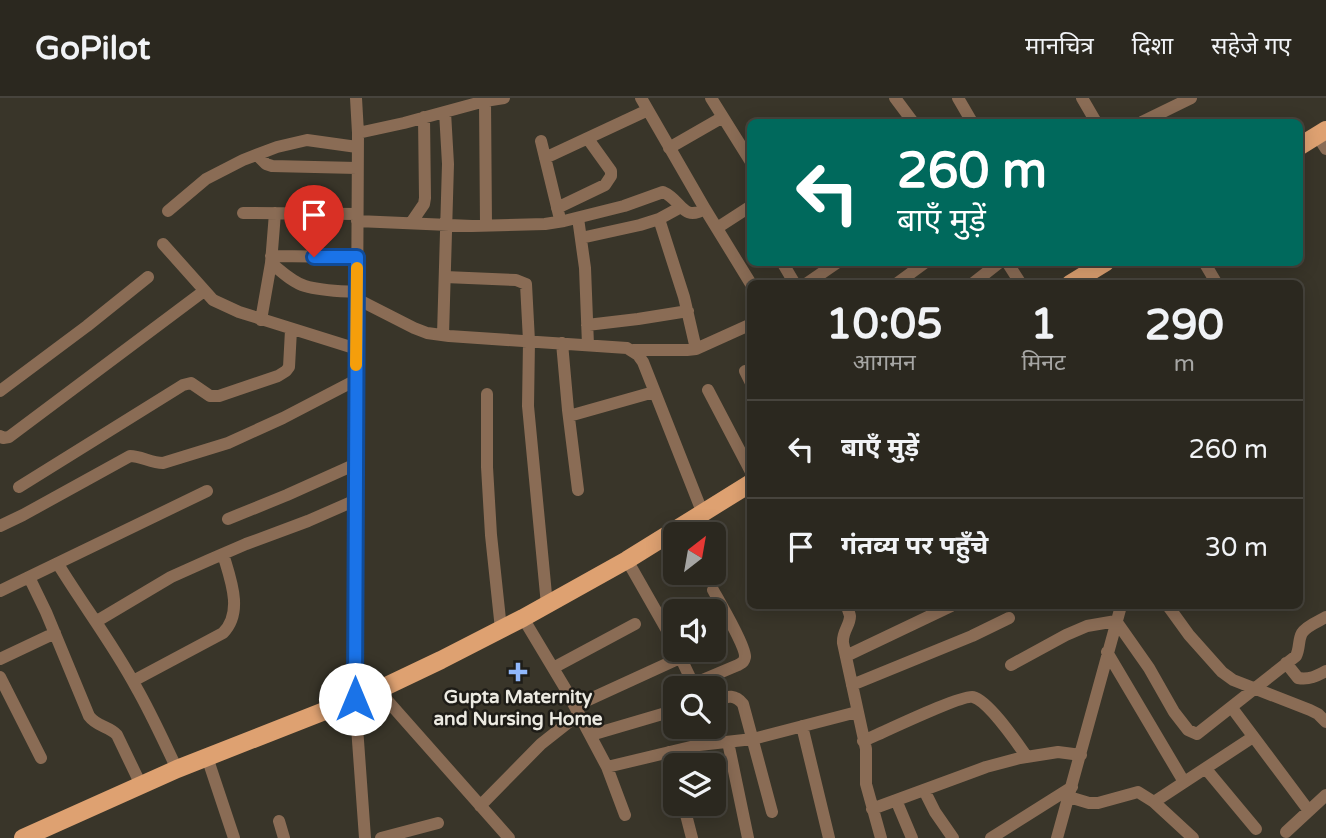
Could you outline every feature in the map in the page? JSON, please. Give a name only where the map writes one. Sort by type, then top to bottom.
[{"type":"main road","points":[[1303,145],[1323,138]]},
{"type":"main road","points":[[1077,280],[1099,266]]},
{"type":"main road","points":[[23,838],[177,769],[378,690],[523,618],[627,561],[747,486]]},
{"type":"street","points":[[356,98],[355,699],[365,838]]},
{"type":"street","points":[[358,133],[501,98]]},
{"type":"street","points":[[641,98],[749,280]]},
{"type":"street","points":[[895,98],[911,119]]},
{"type":"street","points":[[958,98],[970,119]]},
{"type":"street","points":[[1082,98],[1092,119]]},
{"type":"street","points":[[1148,119],[1191,98]]},
{"type":"street","points":[[485,101],[486,225]]},
{"type":"street","points":[[670,148],[719,105],[747,155]]},
{"type":"street","points":[[545,158],[648,110]]},
{"type":"street","points":[[443,335],[448,164],[445,112]]},
{"type":"street","points":[[411,223],[425,198],[424,117]]},
{"type":"street","points":[[557,208],[605,185],[611,176],[611,172],[588,139]]},
{"type":"street","points":[[168,211],[206,179],[278,147],[307,140],[358,147]]},
{"type":"street","points":[[541,141],[561,222]]},
{"type":"street","points":[[257,155],[272,166],[357,168]]},
{"type":"street","points":[[243,213],[446,224],[561,222],[624,206],[663,192],[687,213],[693,215],[705,209]]},
{"type":"street","points":[[581,238],[640,225],[659,219],[681,207]]},
{"type":"street","points":[[717,228],[747,209]]},
{"type":"street","points":[[261,320],[271,260],[275,213]]},
{"type":"street","points":[[578,218],[585,268],[588,345]]},
{"type":"street","points":[[659,219],[688,311],[696,349]]},
{"type":"street","points":[[163,244],[204,291],[224,306],[291,330],[357,349]]},
{"type":"street","points":[[271,260],[357,257]]},
{"type":"street","points":[[271,260],[304,286],[357,296],[428,333],[633,350],[696,349],[747,326]]},
{"type":"street","points":[[812,280],[832,266]]},
{"type":"street","points":[[901,280],[921,266]]},
{"type":"street","points":[[977,280],[995,266]]},
{"type":"street","points":[[0,391],[148,277]]},
{"type":"street","points":[[445,277],[516,280],[526,284],[528,406],[547,605]]},
{"type":"street","points":[[0,436],[3,438],[14,433],[204,291]]},
{"type":"street","points":[[587,325],[688,311]]},
{"type":"street","points":[[19,487],[183,385],[191,383],[210,396],[219,396],[286,371],[289,367],[291,330]]},
{"type":"street","points":[[562,343],[578,490]]},
{"type":"street","points":[[633,350],[643,362],[703,514]]},
{"type":"street","points":[[0,526],[130,456],[163,463],[228,443],[356,380]]},
{"type":"street","points":[[708,390],[747,464]]},
{"type":"street","points":[[569,416],[654,392]]},
{"type":"street","points":[[487,394],[486,467],[501,629]]},
{"type":"street","points":[[228,519],[356,464]]},
{"type":"street","points":[[0,591],[207,491]]},
{"type":"street","points":[[96,621],[171,578],[356,500]]},
{"type":"street","points":[[133,681],[226,629],[233,613],[233,594],[223,554]]},
{"type":"street","points":[[627,561],[663,625]]},
{"type":"street","points":[[58,564],[133,681],[177,769]]},
{"type":"street","points":[[29,577],[89,716],[94,722],[113,730],[117,735],[141,785]]},
{"type":"street","points":[[713,590],[745,657],[743,662],[715,676]]},
{"type":"street","points":[[847,609],[849,621],[842,635],[866,750],[866,784],[881,838]]},
{"type":"street","points":[[846,656],[945,609]]},
{"type":"street","points":[[1057,838],[1120,609]]},
{"type":"street","points":[[1172,609],[1189,635],[1222,672],[1233,680],[1310,710],[1326,722]]},
{"type":"street","points":[[1116,621],[1149,668],[1174,712],[1188,730],[1197,734],[1296,656],[1300,649],[1301,634],[1326,617]]},
{"type":"street","points":[[523,618],[554,668],[607,767],[625,815]]},
{"type":"street","points":[[852,685],[1009,618]]},
{"type":"street","points":[[1011,666],[1076,630],[1116,621]]},
{"type":"street","points":[[554,668],[635,624]]},
{"type":"street","points":[[0,659],[55,634]]},
{"type":"street","points":[[1107,652],[1184,782]]},
{"type":"street","points":[[481,806],[577,710],[663,660]]},
{"type":"street","points":[[1286,663],[1298,678],[1313,677],[1326,671]]},
{"type":"street","points":[[0,677],[41,758]]},
{"type":"street","points":[[378,690],[509,838]]},
{"type":"street","points":[[863,741],[971,696],[991,711],[1027,757]]},
{"type":"street","points":[[726,697],[740,700],[743,704],[772,812]]},
{"type":"street","points":[[1232,708],[1309,811]]},
{"type":"street","points":[[607,767],[699,744],[753,739],[857,712]]},
{"type":"street","points":[[590,735],[663,714]]},
{"type":"street","points":[[802,726],[829,838]]},
{"type":"street","points":[[1154,802],[1253,737]]},
{"type":"street","points":[[728,742],[748,838]]},
{"type":"street","points":[[872,809],[986,767],[1058,752],[1081,755]]},
{"type":"street","points":[[207,757],[234,838]]},
{"type":"street","points":[[1206,769],[1256,829]]},
{"type":"street","points":[[924,790],[953,838]]},
{"type":"street","points":[[1070,792],[1088,803],[1098,803],[1138,792],[1154,802],[1193,838]]},
{"type":"street","points":[[991,838],[1070,792]]},
{"type":"street","points":[[1286,831],[1326,795]]},
{"type":"street","points":[[896,800],[912,838]]},
{"type":"street","points":[[687,816],[692,838]]},
{"type":"street","points":[[279,821],[285,838]]},
{"type":"street","points":[[381,838],[438,823]]},
{"type":"slow traffic","points":[[356,365],[357,268]]},
{"type":"place","name":"Gupta Maternity and Nursing Home","points":[[518,672]]},
{"type":"route","points":[[314,257],[357,257],[355,699]]}]
